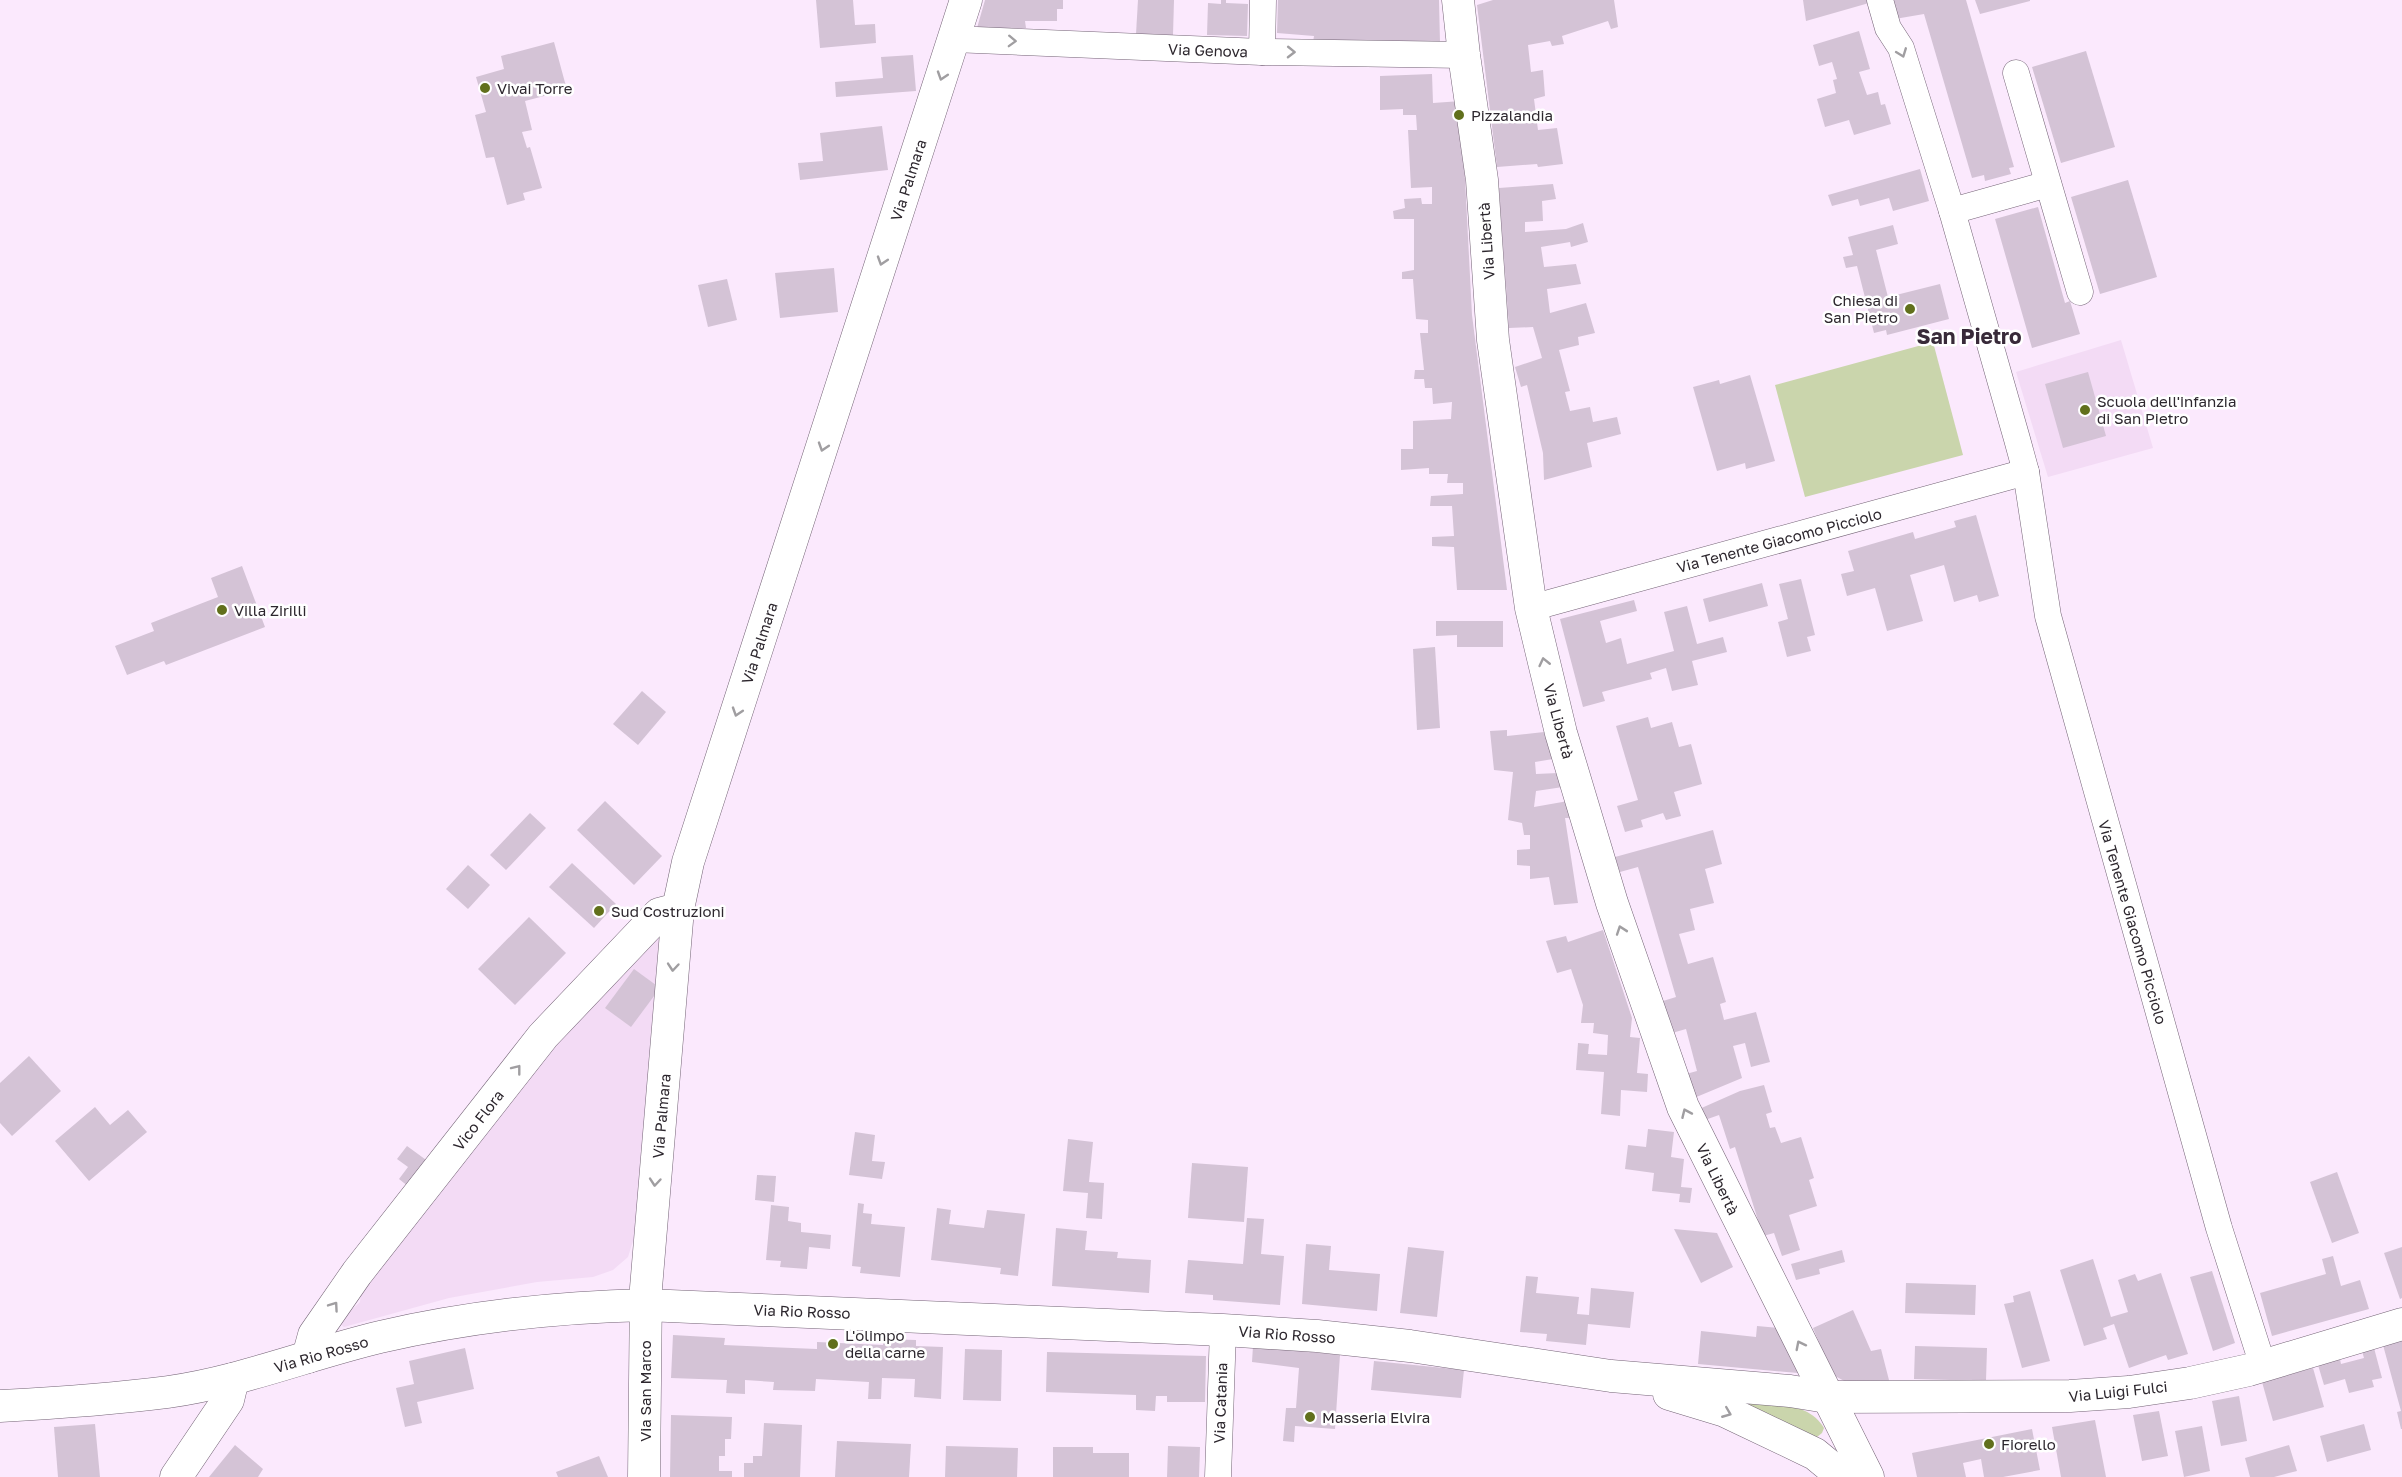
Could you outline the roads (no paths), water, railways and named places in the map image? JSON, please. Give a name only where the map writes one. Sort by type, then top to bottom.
[{"type":"street","name":"Via Palmara","points":[[646,1305],[678,909],[688,862],[966,0]]},
{"type":"street","points":[[1262,52],[1263,0]]},
{"type":"street","name":"Via Libertà","points":[[1458,0],[1482,180],[1493,340],[1531,608],[1561,733],[1608,892],[1683,1107],[1868,1477]]},
{"type":"street","name":"Via Tenente Giacomo Picciolo","points":[[1880,0],[1888,28],[1901,48],[1952,211],[2026,472],[2048,616],[2219,1228],[2263,1366]]},
{"type":"street","name":"Via Genova","points":[[953,39],[1262,52],[1464,55]]},
{"type":"street","points":[[2016,73],[2080,292]]},
{"type":"street","points":[[1952,211],[2048,184]]},
{"type":"street","name":"Via Tenente Giacomo Picciolo","points":[[1531,608],[2026,472]]},
{"type":"street","name":"Vico Flora","points":[[308,1357],[314,1335],[357,1273],[543,1036],[659,914],[678,909]]},
{"type":"street","name":"Via Rio Rosso","points":[[0,1406],[169,1392],[232,1379],[378,1338],[454,1322],[524,1311],[592,1306],[646,1305],[1317,1336],[1410,1346],[1611,1376]]},
{"type":"street","name":"Via San Marco","points":[[644,1477],[646,1305]]},
{"type":"street","name":"Via Luigi Fulci","points":[[1611,1376],[1790,1391],[1827,1397],[2070,1396],[2117,1393],[2190,1383],[2263,1366],[2402,1324]]},
{"type":"street","name":"Via Catania","points":[[1218,1477],[1223,1330]]},
{"type":"street","points":[[1611,1376],[1725,1411],[1815,1454],[1843,1477]]},
{"type":"street","points":[[176,1477],[228,1400],[232,1379]]},
{"type":"street","points":[[1815,1454],[1835,1447],[1844,1431]]},
{"type":"place","name":"Vivai Torre","points":[[485,88]]},
{"type":"place","name":"Pizzalandia","points":[[1459,115]]},
{"type":"place","name":"Chiesa di San Pietro","points":[[1910,309]]},
{"type":"place","name":"Scuola dell'infanzia di San Pietro","points":[[2085,410]]},
{"type":"place","name":"Villa Zirilli","points":[[222,610]]},
{"type":"place","name":"Sud Costruzioni","points":[[599,911]]},
{"type":"place","name":"L'olimpo della carne","points":[[833,1344]]},
{"type":"place","name":"Masseria Elvira","points":[[1310,1417]]},
{"type":"place","name":"Fiorello","points":[[1989,1444]]},
{"type":"district","name":"San Pietro","points":[[1969,336]]}]
